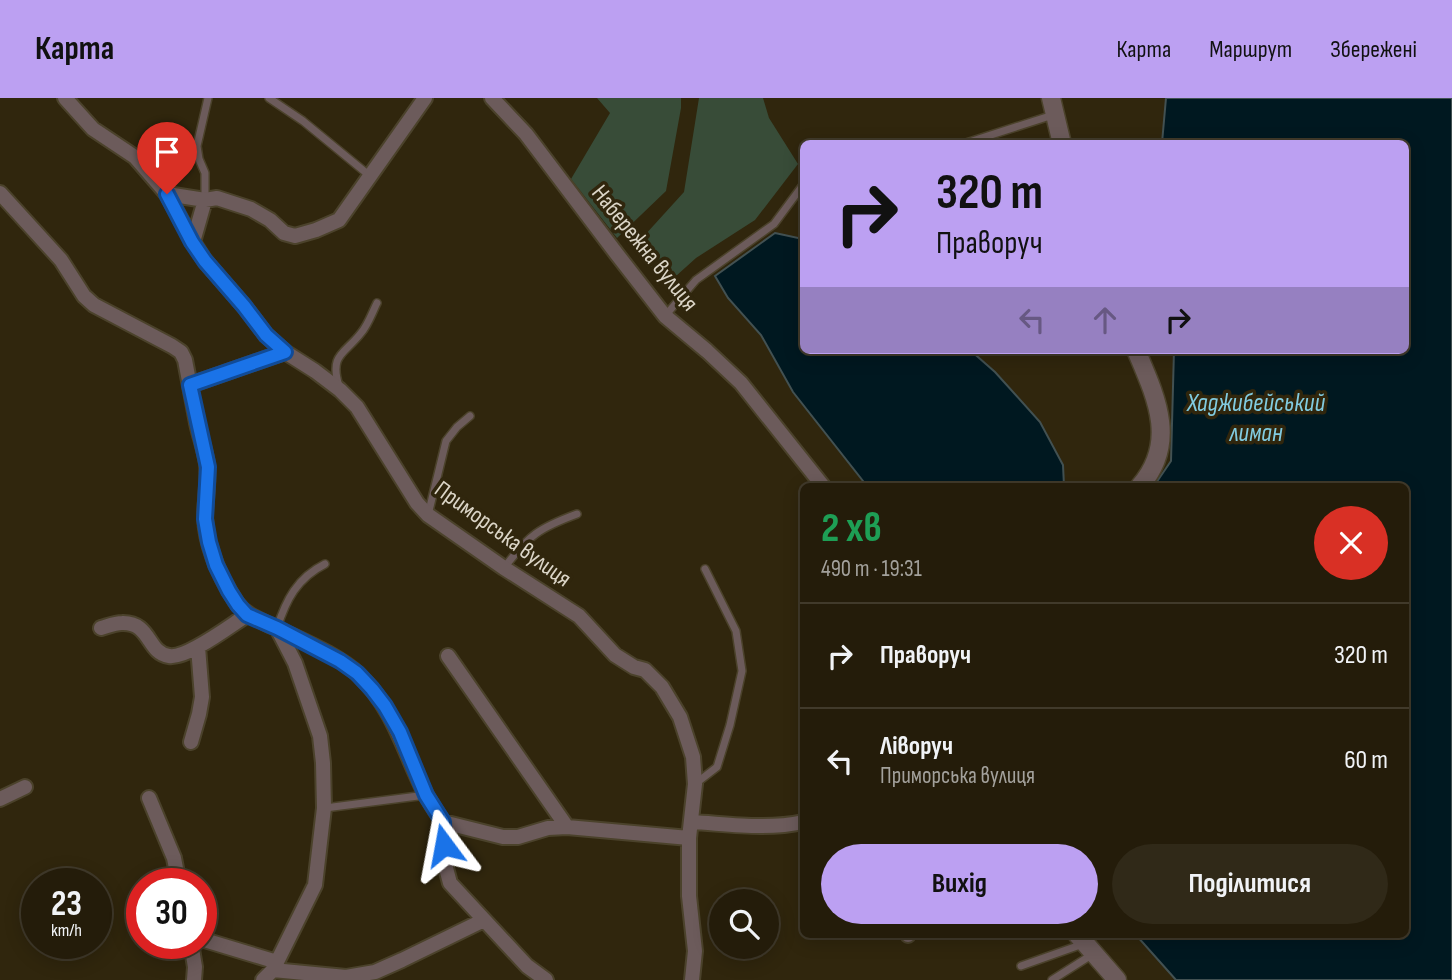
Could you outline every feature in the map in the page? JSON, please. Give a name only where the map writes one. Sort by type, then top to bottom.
[{"type":"street","name":"Приморська вулиця","points":[[65,98],[93,129],[135,157],[167,194],[205,261],[266,335],[285,352],[340,390],[357,407],[417,503],[428,515],[579,616],[615,655],[634,667],[645,670],[662,687],[680,717],[693,757],[695,784],[689,838],[689,895],[695,951],[692,980]]},
{"type":"street","points":[[167,194],[205,200],[217,198],[251,209],[285,233],[295,236],[316,230],[339,220],[425,98]]},
{"type":"street","name":"Набережна вулиця","points":[[492,98],[526,134],[665,316],[708,351],[741,383],[821,483]]},
{"type":"street","points":[[1052,106],[1061,140]]},
{"type":"street","points":[[0,193],[61,260],[84,296],[94,305],[181,352],[208,467],[205,519],[209,542],[216,565],[238,605],[247,615],[340,661],[357,673],[372,689],[400,732],[426,795],[443,822],[447,876],[450,883],[527,966],[546,980]]},
{"type":"street","points":[[192,242],[205,200]]},
{"type":"street","points":[[190,385],[285,352]]},
{"type":"street","points":[[1138,354],[1155,396],[1161,432],[1159,455],[1150,475],[1143,483]]},
{"type":"street","points":[[101,628],[120,622],[131,623],[144,630],[158,651],[168,656],[178,656],[198,647],[247,615]]},
{"type":"street","points":[[271,971],[315,885],[324,808],[320,736],[295,663],[277,628]]},
{"type":"street","points":[[191,742],[202,697],[198,647]]},
{"type":"street","points":[[448,656],[566,827]]},
{"type":"street","points":[[0,799],[25,787]]},
{"type":"street","points":[[149,799],[176,868]]},
{"type":"street","points":[[443,822],[503,837],[518,837],[548,828],[566,827],[689,838]]},
{"type":"street","points":[[692,822],[779,825],[800,822]]},
{"type":"street","points":[[217,946],[271,971],[346,978],[375,972],[484,920]]},
{"type":"street","points":[[1085,944],[1117,980]]},
{"type":"street","points":[[194,959],[194,980]]},
{"type":"lane","points":[[205,200],[205,173],[197,146],[208,98]]},
{"type":"lane","points":[[269,98],[303,121],[370,177]]},
{"type":"lane","points":[[972,140],[1052,106]]},
{"type":"lane","points":[[665,316],[696,280],[774,225],[800,189]]},
{"type":"lane","points":[[340,390],[336,372],[339,356],[362,333],[377,303]]},
{"type":"lane","points":[[428,515],[446,441],[470,416]]},
{"type":"lane","points":[[505,568],[520,546],[533,535],[549,525],[577,514]]},
{"type":"lane","points":[[277,628],[291,593],[308,574],[325,564]]},
{"type":"lane","points":[[695,784],[717,767],[743,671],[736,631],[705,569]]},
{"type":"lane","points":[[324,808],[426,795]]},
{"type":"lane","points":[[1021,966],[1085,944]]},
{"type":"lane","points":[[1052,980],[1085,944]]},
{"type":"green space","points":[[597,98],[681,98],[666,191],[617,238],[571,179],[610,113]]},
{"type":"green space","points":[[699,98],[763,98],[769,118],[798,164],[755,220],[696,258],[666,285],[634,247],[684,192]]},
{"type":"water","name":"Хаджибейський лиман","points":[[1166,98],[1452,98],[1452,980],[1176,980],[1139,938],[1409,938],[1409,483],[1156,483],[1171,461],[1174,354],[1409,354],[1409,140],[1162,140]]},
{"type":"water","points":[[775,233],[800,238],[800,354],[975,354],[995,372],[1040,422],[1063,465],[1064,483],[865,483],[793,392],[761,335],[728,298],[715,276]]},
{"type":"route","points":[[167,194],[205,261],[266,335],[285,352],[190,385],[208,467],[205,519],[216,565],[229,591],[247,615],[340,661],[357,673],[372,689],[400,732],[426,795],[443,822],[444,845]]}]
